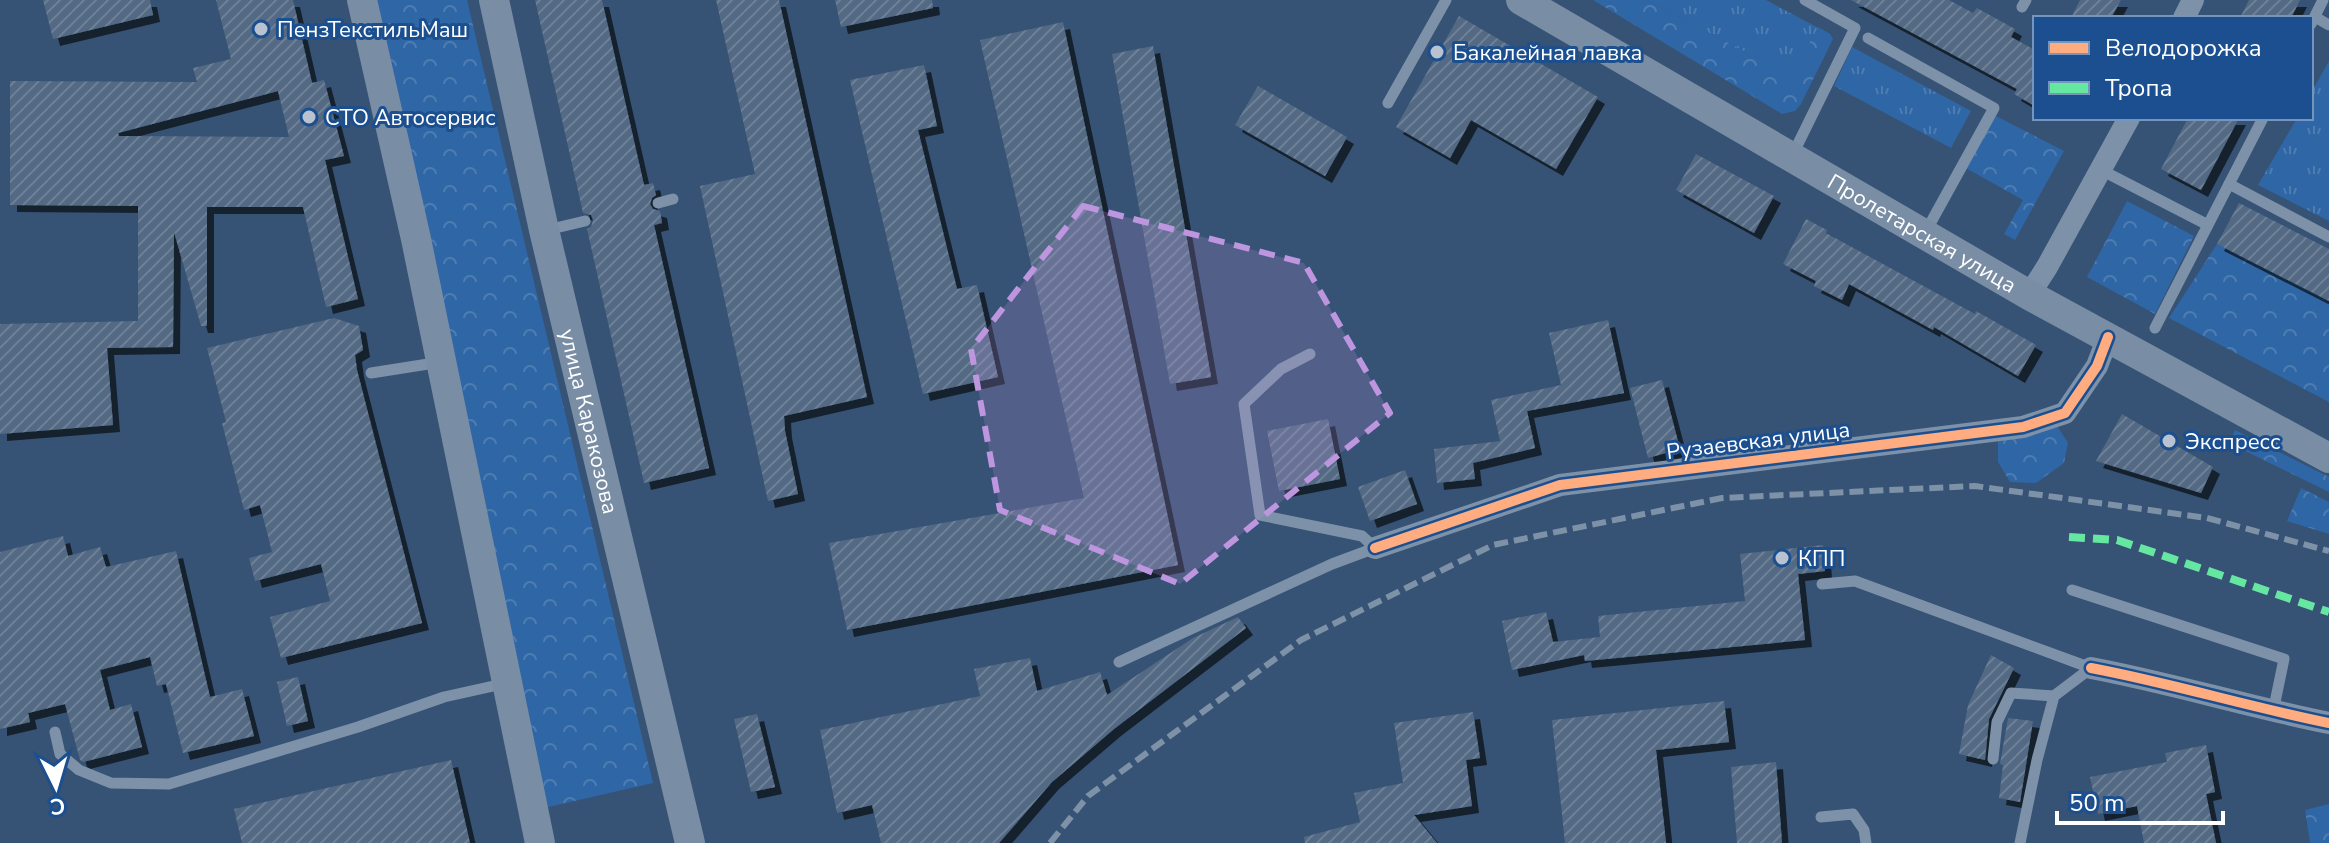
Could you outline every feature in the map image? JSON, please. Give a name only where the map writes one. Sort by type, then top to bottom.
[{"type":"main road","points":[[362,0],[441,362],[540,843]]},
{"type":"main road","name":"улица Каракозова","points":[[494,0],[544,230],[690,843]]},
{"type":"main road","name":"Пролетарская улица","points":[[1521,0],[2029,295],[2329,458]]},
{"type":"street","points":[[2029,295],[2128,120]]},
{"type":"street","name":"Рузаевская улица","points":[[1375,548],[1560,485],[2023,427],[2065,413],[2097,366],[2108,337]]},
{"type":"street","points":[[2091,668],[2156,680],[2273,712],[2329,723]]},
{"type":"lane","points":[[1388,103],[1446,0]]},
{"type":"lane","points":[[1791,158],[1855,28],[1805,0]]},
{"type":"lane","points":[[2323,0],[2313,20],[2329,25]]},
{"type":"lane","points":[[1868,38],[1994,108],[1925,233]]},
{"type":"lane","points":[[2155,328],[2262,120]]},
{"type":"lane","points":[[2101,170],[2208,225]]},
{"type":"lane","points":[[2229,184],[2329,237]]},
{"type":"lane","points":[[658,203],[673,199]]},
{"type":"lane","points":[[544,230],[585,221]]},
{"type":"lane","points":[[1119,662],[1332,564],[1375,548],[1362,536],[1260,515],[1244,404],[1281,369],[1310,354]]},
{"type":"lane","points":[[371,373],[441,362]]},
{"type":"lane","points":[[1822,584],[1855,581],[2091,668]]},
{"type":"lane","points":[[2072,590],[2284,659],[2273,712]]},
{"type":"lane","points":[[2020,843],[2054,696],[2091,668]]},
{"type":"lane","points":[[55,732],[60,754],[79,770],[111,783],[169,784],[358,727],[444,697],[507,683]]},
{"type":"lane","points":[[1993,759],[1997,722],[2011,693],[2054,696]]},
{"type":"lane","points":[[1821,817],[1853,814],[1864,830],[1866,843]]},
{"type":"highlighted area","points":[[1083,206],[1304,263],[1390,413],[1180,584],[1000,510],[971,349]]},
{"type":"green space","points":[[369,0],[467,0],[653,783],[544,808]]},
{"type":"green space","points":[[1593,0],[1646,0],[1792,76],[1818,27],[1833,39],[1801,104],[1795,111],[1782,114]]},
{"type":"green space","points":[[1646,0],[1766,0],[1830,34],[1805,83]]},
{"type":"green space","points":[[1852,47],[1971,111],[1951,148],[1834,86]]},
{"type":"green space","points":[[2329,61],[2329,221],[2258,185],[2296,120],[2313,120],[2313,89]]},
{"type":"green space","points":[[1996,116],[2064,151],[2015,240],[2004,234],[2023,200],[1964,167]]},
{"type":"green space","points":[[2127,201],[2194,236],[2155,314],[2087,277]]},
{"type":"green space","points":[[2217,244],[2329,301],[2329,402],[2169,318]]},
{"type":"green space","points":[[2054,421],[2068,443],[2064,463],[2036,483],[2010,482],[1998,462],[1998,440]]},
{"type":"green space","points":[[2235,430],[2329,477],[2329,492],[2229,443]]},
{"type":"green space","points":[[2301,488],[2329,502],[2329,534],[2287,521]]},
{"type":"green space","points":[[2329,804],[2329,843],[2310,843],[2305,810]]},
{"type":"building","points":[[43,0],[150,0],[153,15],[53,39]]},
{"type":"building","points":[[216,0],[293,0],[312,83],[324,80],[344,156],[325,160],[358,299],[326,307],[303,207],[207,207],[207,326],[201,326],[174,232],[173,347],[107,348],[113,425],[0,434],[0,324],[138,321],[138,206],[10,205],[10,81],[197,82],[193,68],[231,59]],"holes":[[[278,91],[289,137],[119,136],[118,133]]]},
{"type":"building","points":[[535,0],[602,0],[644,185],[653,183],[656,195],[650,204],[660,211],[662,223],[654,225],[709,468],[644,483],[587,229],[593,220],[591,215],[583,213]]},
{"type":"building","points":[[716,0],[779,0],[867,397],[784,416],[798,494],[768,501],[700,186],[755,174]]},
{"type":"building","points":[[835,0],[932,0],[933,8],[841,27]]},
{"type":"building","points":[[1851,0],[1949,0],[1973,13],[1977,8],[2015,29],[2011,37],[2033,49],[2033,105],[2014,94],[2017,89]]},
{"type":"building","points":[[2080,0],[2121,0],[2112,16],[2072,16]]},
{"type":"building","points":[[2249,0],[2300,0],[2292,16],[2241,16]]},
{"type":"building","points":[[1459,16],[1598,97],[1556,169],[1471,120],[1450,158],[1396,127]]},
{"type":"building","points":[[1063,22],[1178,565],[847,630],[829,543],[1084,498],[980,40]]},
{"type":"building","points":[[1153,46],[1211,377],[1170,384],[1112,54]]},
{"type":"building","points":[[924,65],[937,126],[918,130],[957,289],[977,285],[998,377],[923,394],[850,80]]},
{"type":"building","points":[[1258,86],[1347,137],[1325,176],[1235,125]]},
{"type":"building","points":[[2187,120],[2238,120],[2201,190],[2161,169]]},
{"type":"building","points":[[1696,154],[1774,196],[1754,233],[1676,190]]},
{"type":"building","points":[[2239,203],[2329,249],[2329,301],[2217,244]]},
{"type":"building","points":[[1806,219],[1827,230],[1826,233],[2036,345],[2018,376],[1934,327],[1933,330],[1849,284],[1842,300],[1814,286],[1816,281],[1783,264]]},
{"type":"building","points":[[334,318],[359,326],[363,350],[355,355],[357,370],[422,623],[281,658],[270,617],[330,601],[321,564],[255,581],[249,558],[272,552],[260,505],[244,510],[207,348]]},
{"type":"building","points":[[1608,320],[1624,393],[1527,411],[1535,448],[1473,463],[1475,479],[1437,483],[1434,449],[1500,441],[1491,400],[1561,385],[1549,333]]},
{"type":"building","points":[[1662,380],[1680,449],[1648,458],[1630,388]]},
{"type":"building","points":[[2122,414],[2213,467],[2201,493],[2096,461]]},
{"type":"building","points":[[1328,419],[1340,479],[1279,491],[1267,431]]},
{"type":"building","points":[[1405,470],[1417,504],[1370,521],[1358,487]]},
{"type":"building","points":[[63,536],[68,556],[100,547],[106,567],[176,551],[210,697],[242,689],[254,736],[183,753],[166,684],[157,686],[150,657],[100,670],[110,710],[131,704],[142,747],[83,762],[65,704],[28,713],[30,722],[0,729],[0,552]]},
{"type":"building","points":[[1823,545],[1825,571],[1798,574],[1805,640],[1585,661],[1584,655],[1512,670],[1502,621],[1546,612],[1553,642],[1600,637],[1598,616],[1745,601],[1740,554]]},
{"type":"building","points":[[1238,617],[1246,628],[1114,729],[1052,782],[999,843],[881,843],[872,805],[837,813],[820,730],[980,696],[974,669],[1030,658],[1037,691],[1100,672],[1107,695],[1193,638]]},
{"type":"building","points":[[1991,655],[2014,668],[1989,719],[1985,760],[1959,754],[1968,705]]},
{"type":"building","points":[[298,677],[308,721],[287,726],[277,682]]},
{"type":"building","points":[[1724,701],[1729,742],[1656,750],[1666,843],[1565,843],[1552,720]]},
{"type":"building","points":[[1473,712],[1480,758],[1466,760],[1472,806],[1414,815],[1437,843],[1305,843],[1304,837],[1360,822],[1354,793],[1403,783],[1394,723]]},
{"type":"building","points":[[757,714],[775,787],[751,792],[734,719]]},
{"type":"building","points":[[2008,718],[2033,721],[2020,802],[1999,798],[2003,765],[2000,764]]},
{"type":"building","points":[[2206,745],[2215,792],[2206,794],[2216,843],[2144,843],[2137,806],[2098,814],[2090,777],[2167,762],[2165,753]]},
{"type":"building","points":[[451,760],[470,843],[242,843],[234,809]]},
{"type":"building","points":[[1776,762],[1782,843],[1737,843],[1731,767]]},
{"type":"railway","points":[[1050,843],[1088,796],[1301,640],[1493,545],[1722,498],[1975,486],[2207,518],[2329,551]]},
{"type":"marked path","points":[[2069,537],[2117,540],[2329,612]]},
{"type":"cycle path","points":[[1375,548],[1560,485],[2023,427],[2065,413],[2097,366],[2108,337]]},
{"type":"cycle path","points":[[2091,668],[2329,723]]},
{"type":"place","name":"ПензТекстильМаш","points":[[261,29]]},
{"type":"place","name":"Бакалейная лавка","points":[[1437,52]]},
{"type":"place","name":"СТО Автосервис","points":[[309,117]]},
{"type":"place","name":"Экспресс","points":[[2169,441]]},
{"type":"place","name":"КПП","points":[[1782,558]]}]
